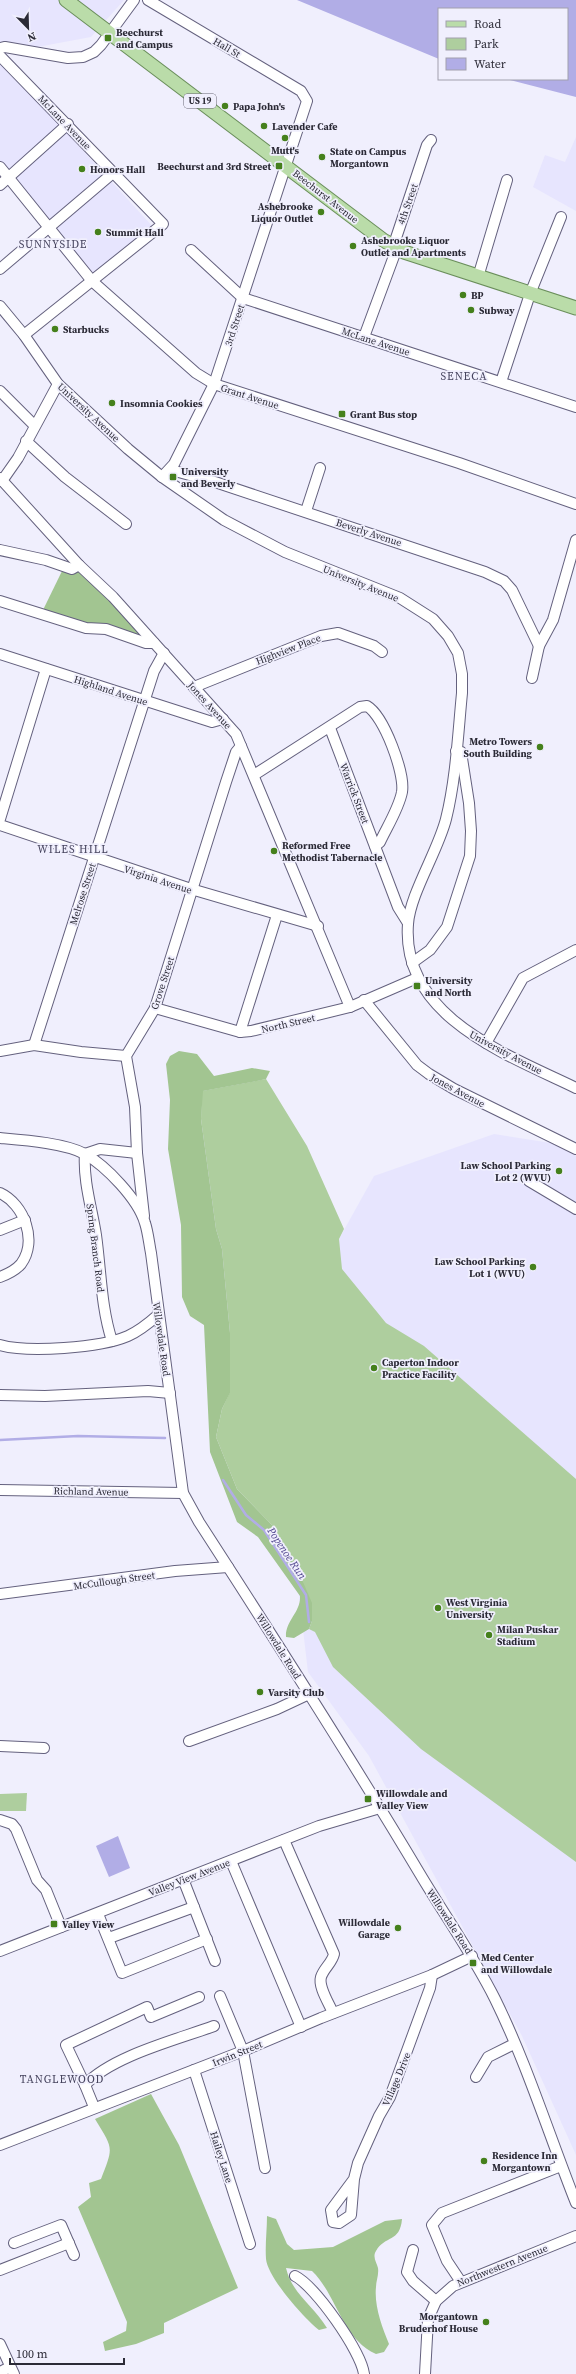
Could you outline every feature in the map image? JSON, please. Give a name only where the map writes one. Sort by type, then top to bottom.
[{"type":"main road","name":"Beechurst Avenue","points":[[66,0],[286,164],[383,240],[395,247],[478,277],[576,308]]},
{"type":"street","points":[[0,48],[5,47],[68,58],[83,57],[94,52],[134,0]]},
{"type":"street","name":"Hall St","points":[[148,0],[282,79],[305,96]]},
{"type":"street","name":"McLane Avenue","points":[[0,56],[68,124],[163,224],[92,281]]},
{"type":"street","name":"3rd Street","points":[[162,476],[174,464],[214,384],[307,101],[305,96]]},
{"type":"street","points":[[0,186],[68,124]]},
{"type":"street","name":"4th Street","points":[[364,338],[394,256],[395,247],[426,145],[431,140]]},
{"type":"street","name":"Grant Avenue","points":[[0,167],[92,281],[196,373],[214,384],[458,463],[576,504]]},
{"type":"street","points":[[0,269],[113,173]]},
{"type":"street","points":[[478,277],[508,180]]},
{"type":"street","points":[[501,382],[530,294],[561,217]]},
{"type":"street","name":"McLane Avenue","points":[[192,250],[243,298],[576,407]]},
{"type":"street","points":[[24,335],[92,281]]},
{"type":"street","name":"University Avenue","points":[[0,306],[24,335],[58,384],[128,449],[162,476],[231,524],[285,552],[400,598],[434,619],[448,636],[458,653],[462,674],[462,693],[456,750],[446,818],[414,901],[408,923],[412,963],[417,978],[436,1005],[465,1029],[486,1043],[576,1088]]},
{"type":"street","points":[[1,479],[26,442],[58,384]]},
{"type":"street","points":[[0,391],[34,426]]},
{"type":"street","points":[[26,442],[65,477],[126,524]]},
{"type":"street","points":[[306,511],[320,468]]},
{"type":"street","name":"Beverly Avenue","points":[[162,476],[175,470],[306,511],[485,572],[504,581],[512,590],[539,646]]},
{"type":"street","name":"Jones Avenue","points":[[1,479],[79,565],[113,597],[236,734],[318,926],[350,1007]]},
{"type":"street","points":[[532,678],[539,646],[553,620],[576,540]]},
{"type":"street","points":[[0,550],[46,560],[72,569],[79,565]]},
{"type":"street","points":[[0,601],[74,624],[106,629],[146,643],[154,643]]},
{"type":"street","name":"Highview Place","points":[[194,687],[321,636],[338,633],[374,646],[382,652]]},
{"type":"street","name":"Melrose Street","points":[[34,1045],[144,700],[158,661],[164,653]]},
{"type":"street","name":"Highland Avenue","points":[[0,654],[212,722],[223,719]]},
{"type":"street","points":[[0,819],[46,669]]},
{"type":"street","points":[[254,775],[360,708],[367,706],[378,717],[394,750],[402,792],[380,842],[376,846]]},
{"type":"street","name":"Warrick Street","points":[[330,728],[403,917],[408,923]]},
{"type":"street","name":"Grove Street","points":[[126,1056],[155,1008],[226,782],[236,752],[241,746]]},
{"type":"street","points":[[412,963],[430,950],[447,927],[470,856],[471,831],[463,756],[461,752],[456,750]]},
{"type":"street","name":"Virginia Avenue","points":[[0,825],[93,858],[191,890],[318,926]]},
{"type":"street","points":[[240,1032],[277,915]]},
{"type":"street","points":[[486,1043],[524,978],[576,950]]},
{"type":"street","name":"North Street","points":[[155,1008],[240,1032],[252,1031],[350,1007],[417,978]]},
{"type":"street","name":"Jones Avenue","points":[[364,1000],[417,1065],[429,1074],[454,1089],[576,1149]]},
{"type":"street","points":[[0,1051],[34,1045],[81,1052],[126,1056],[135,1107],[137,1153],[145,1222]]},
{"type":"street","name":"Willowdale Road","points":[[0,1138],[28,1141],[72,1149],[85,1154],[128,1193],[145,1222],[152,1253],[158,1315],[183,1493],[380,1808],[429,1890],[472,1956],[496,2000],[576,2203]]},
{"type":"street","points":[[85,1154],[100,1149],[137,1153]]},
{"type":"street","name":"Spring Branch Road","points":[[85,1154],[86,1174],[98,1245],[103,1299],[112,1341]]},
{"type":"street","points":[[529,1181],[576,1209]]},
{"type":"street","points":[[0,1193],[8,1196],[19,1207],[25,1220],[28,1235],[26,1252],[21,1264],[12,1272],[0,1277]]},
{"type":"street","points":[[0,1230],[25,1220]]},
{"type":"street","points":[[0,1345],[13,1349],[88,1346],[128,1336],[158,1315]]},
{"type":"street","points":[[0,1395],[61,1396],[148,1391],[170,1393]]},
{"type":"street","name":"Richland Avenue","points":[[0,1490],[183,1493]]},
{"type":"street","name":"McCullough Street","points":[[0,1594],[175,1571],[228,1567]]},
{"type":"street","points":[[189,1741],[277,1709],[309,1694]]},
{"type":"street","points":[[0,1746],[44,1748]]},
{"type":"street","name":"Valley View Avenue","points":[[0,1951],[61,1926],[98,1914],[183,1878],[231,1861],[319,1826],[380,1808]]},
{"type":"street","points":[[0,1820],[12,1824],[16,1829],[37,1880],[46,1890],[61,1926]]},
{"type":"street","points":[[284,1840],[334,1954],[332,1960],[321,1977],[321,1985],[333,2013]]},
{"type":"street","points":[[231,1861],[301,2027]]},
{"type":"street","points":[[183,1878],[215,1961]]},
{"type":"street","points":[[109,1938],[194,1907]]},
{"type":"street","points":[[98,1914],[122,1973],[207,1939]]},
{"type":"street","name":"Irwin Street","points":[[0,2145],[67,2120],[94,2107],[242,2052],[333,2013],[432,1975],[472,1956]]},
{"type":"street","name":"Village Drive","points":[[354,2180],[368,2137],[390,2097],[399,2075],[430,1988],[432,1975]]},
{"type":"street","points":[[94,2107],[66,2045],[147,2007],[151,2017],[199,1996]]},
{"type":"street","points":[[220,1996],[242,2052],[265,2168]]},
{"type":"street","points":[[85,2085],[94,2076],[116,2062],[214,2026]]},
{"type":"street","points":[[476,2077],[488,2057],[514,2044]]},
{"type":"street","name":"Hailey Lane","points":[[194,2070],[250,2244]]},
{"type":"street","points":[[461,2282],[447,2261],[432,2225],[442,2213],[561,2166]]},
{"type":"street","points":[[14,2243],[61,2225],[74,2255]]},
{"type":"street","name":"Northwestern Avenue","points":[[425,2374],[428,2319],[436,2301],[453,2286],[461,2282],[576,2236]]},
{"type":"street","points":[[0,2270],[69,2243]]},
{"type":"street","points":[[413,2250],[407,2272],[413,2281],[436,2301]]},
{"type":"street","points":[[296,2276],[305,2281],[342,2328],[355,2348],[363,2365],[364,2374]]},
{"type":"street","points":[[0,2344],[12,2370],[0,2372]]},
{"type":"shaded area","points":[[0,0],[124,0],[91,37],[0,54]]},
{"type":"shaded area","points":[[0,60],[153,227],[95,275],[0,169]]},
{"type":"shaded area","points":[[576,137],[576,211],[533,187],[545,155],[565,162]]},
{"type":"shaded area","name":"West Virginia University","points":[[266,1079],[339,1239],[374,1176],[494,1134],[551,1143],[576,1156],[576,2155],[522,2036],[369,1756],[308,1672],[293,1544],[240,1478],[202,1129],[202,1091]]},
{"type":"green space","points":[[63,569],[79,569],[138,630],[138,638],[43,610]]},
{"type":"green space","points":[[179,1051],[197,1054],[214,1076],[252,1068],[270,1071],[266,1079],[203,1091],[201,1119],[216,1229],[222,1249],[230,1333],[230,1393],[222,1409],[216,1437],[237,1489],[272,1525],[297,1568],[312,1603],[312,1621],[309,1629],[294,1638],[286,1637],[286,1631],[300,1602],[300,1596],[258,1537],[237,1522],[210,1452],[204,1325],[190,1316],[182,1297],[181,1225],[168,1149],[170,1100],[166,1064],[170,1056]]},
{"type":"green space","name":"West Virginia University","points":[[266,1079],[307,1146],[344,1229],[339,1239],[342,1269],[386,1323],[424,1346],[576,1479],[576,1862],[421,1749],[333,1667],[315,1632],[309,1629],[312,1621],[272,1525],[237,1489],[216,1437],[222,1409],[230,1392],[230,1333],[222,1249],[216,1229],[201,1119],[202,1091]]},
{"type":"green space","points":[[27,1793],[26,1811],[0,1811],[0,1794]]},
{"type":"green space","points":[[151,2094],[179,2145],[238,2288],[164,2323],[164,2333],[136,2344],[105,2351],[103,2342],[126,2331],[127,2322],[78,2207],[91,2197],[89,2183],[101,2179],[110,2153],[108,2142],[95,2119]]},
{"type":"green space","points":[[267,2216],[276,2219],[287,2244],[294,2250],[333,2247],[385,2221],[402,2219],[401,2227],[398,2232],[380,2246],[374,2255],[378,2271],[376,2285],[377,2309],[389,2344],[384,2352],[376,2354],[355,2338],[347,2327],[321,2281],[312,2271],[286,2268],[298,2293],[322,2320],[327,2328],[319,2330],[296,2307],[280,2287],[268,2267],[266,2259]]},
{"type":"water","points":[[297,0],[576,0],[576,97],[510,80],[568,80],[568,8],[438,8],[438,59]]},
{"type":"water","points":[[118,1836],[130,1868],[109,1877],[96,1846]]},
{"type":"waterway","name":"Popenoe Run","points":[[0,1440],[78,1436],[165,1438]]},
{"type":"waterway","name":"Popenoe Run","points":[[223,1480],[246,1515],[264,1530],[306,1595],[309,1622]]},
{"type":"place","name":"Beechurst and Campus","points":[[108,38]]},
{"type":"place","name":"Papa John's","points":[[225,106]]},
{"type":"place","name":"Lavender Cafe","points":[[264,126]]},
{"type":"place","name":"Mutt's","points":[[285,138]]},
{"type":"place","name":"State on Campus Morgantown","points":[[322,157]]},
{"type":"place","name":"Beechurst and 3rd Street","points":[[279,166]]},
{"type":"place","name":"Honors Hall","points":[[82,169]]},
{"type":"place","name":"Ashebrooke Liquor Outlet","points":[[321,212]]},
{"type":"place","name":"Summit Hall","points":[[98,232]]},
{"type":"place","name":"Ashebrooke Liquor Outlet and Apartments","points":[[353,246]]},
{"type":"place","name":"BP","points":[[463,295]]},
{"type":"place","name":"Subway","points":[[471,310]]},
{"type":"place","name":"Starbucks","points":[[55,329]]},
{"type":"place","name":"Insomnia Cookies","points":[[112,403]]},
{"type":"place","name":"Grant Bus stop","points":[[342,414]]},
{"type":"place","name":"University and Beverly","points":[[173,477]]},
{"type":"place","name":"Metro Towers South Building","points":[[540,747]]},
{"type":"place","name":"Reformed Free Methodist Tabernacle","points":[[274,851]]},
{"type":"place","name":"University and North","points":[[417,986]]},
{"type":"place","name":"Law School Parking Lot 2 (WVU)","points":[[559,1171]]},
{"type":"place","name":"Law School Parking Lot 1 (WVU)","points":[[533,1267]]},
{"type":"place","name":"Caperton Indoor Practice Facility","points":[[374,1368]]},
{"type":"place","name":"West Virginia University","points":[[438,1608]]},
{"type":"place","name":"Milan Puskar Stadium","points":[[489,1635]]},
{"type":"place","name":"Varsity Club","points":[[260,1692]]},
{"type":"place","name":"Willowdale and Valley View","points":[[368,1799]]},
{"type":"place","name":"Valley View","points":[[54,1924]]},
{"type":"place","name":"Willowdale Garage","points":[[398,1928]]},
{"type":"place","name":"Med Center and Willowdale","points":[[473,1963]]},
{"type":"place","name":"Residence Inn Morgantown","points":[[484,2161]]},
{"type":"place","name":"Morgantown Bruderhof House","points":[[486,2322]]},
{"type":"district","name":"SUNNYSIDE","points":[[53,244]]},
{"type":"district","name":"SENECA","points":[[464,376]]},
{"type":"district","name":"WILES HILL","points":[[73,849]]},
{"type":"district","name":"TANGLEWOOD","points":[[62,2079]]}]
